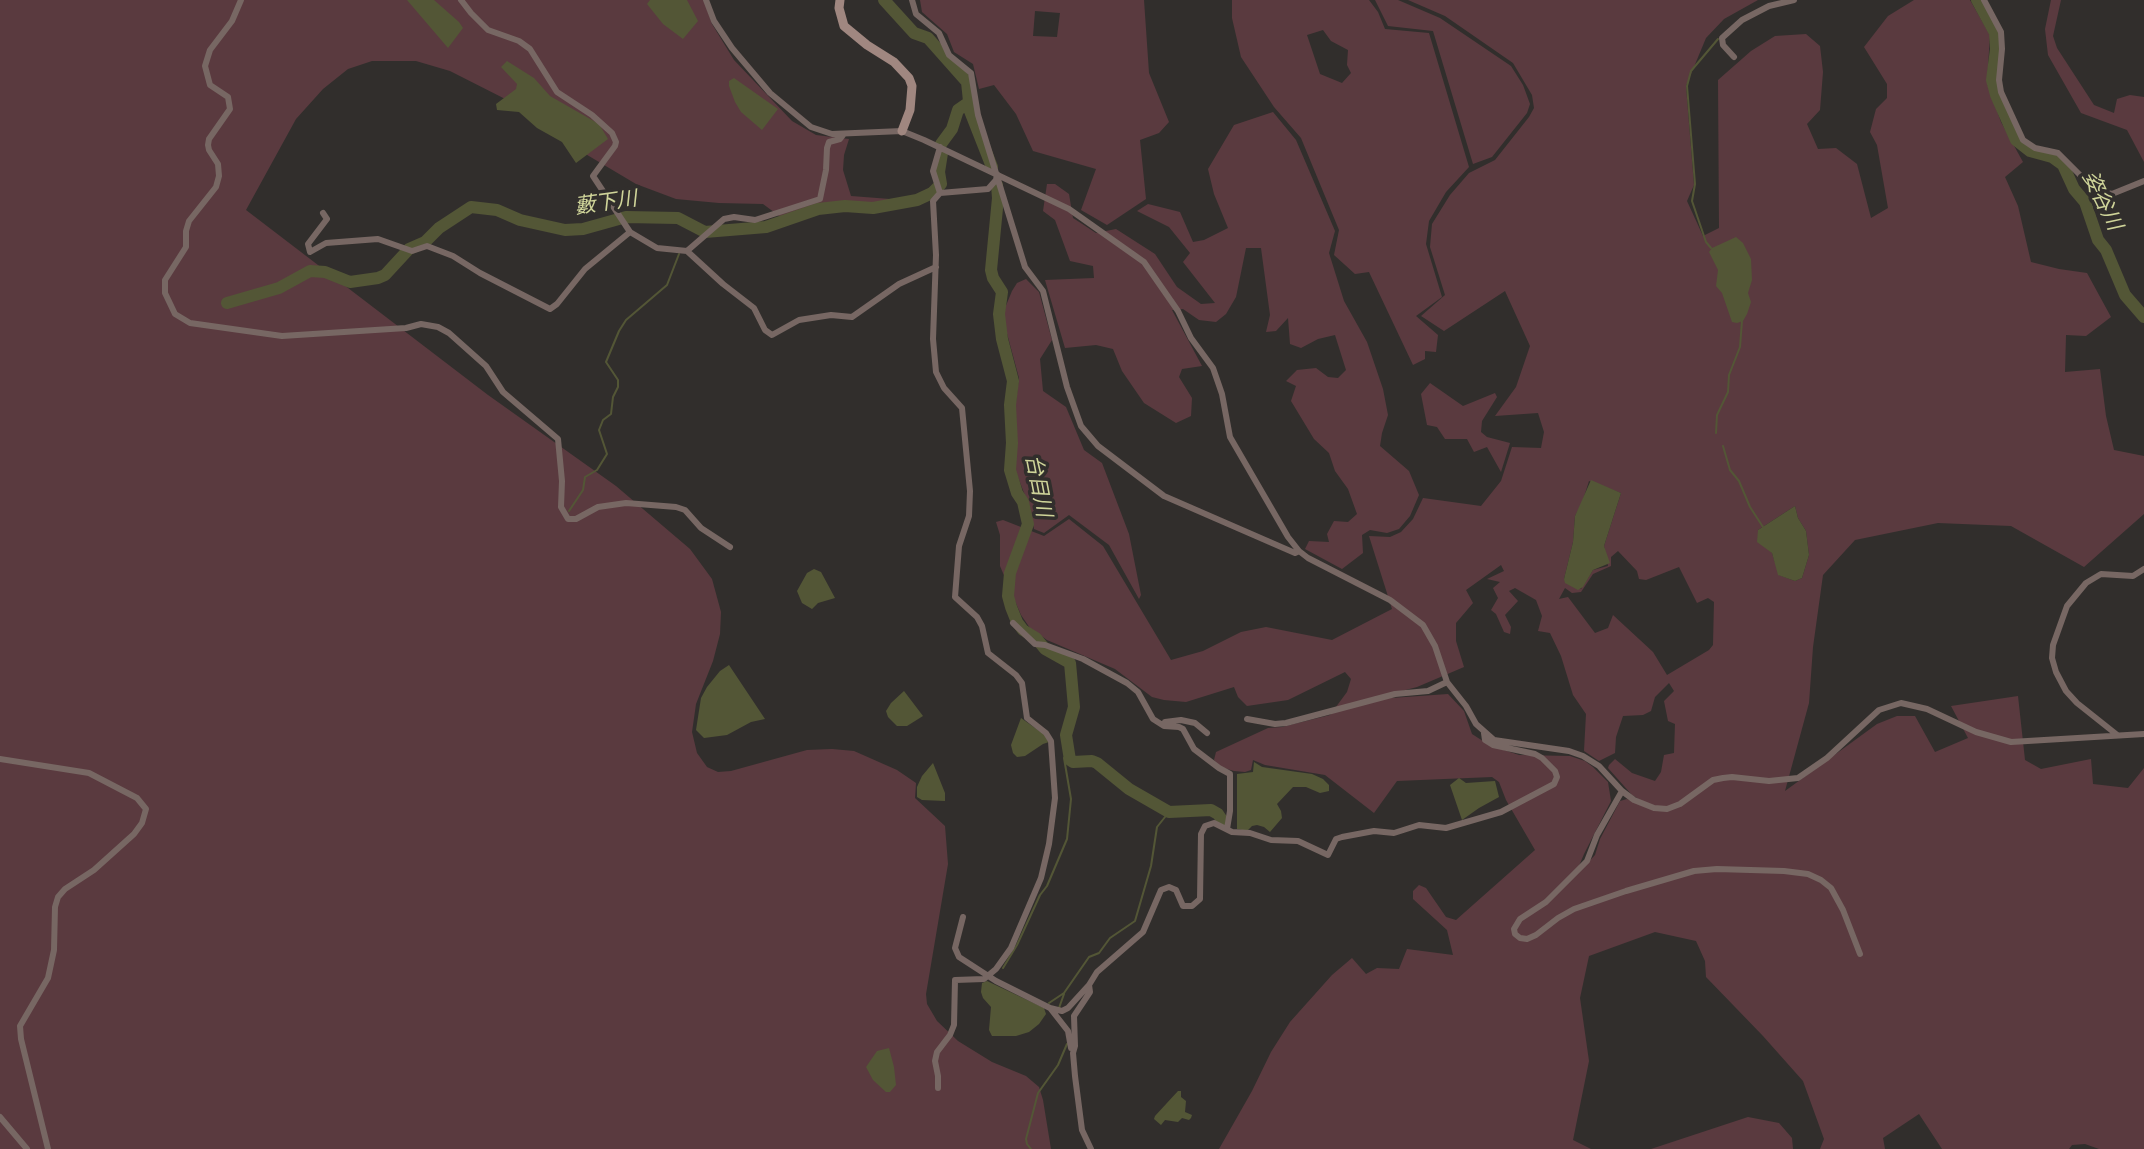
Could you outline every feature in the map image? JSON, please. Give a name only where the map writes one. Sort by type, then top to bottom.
[{"type":"street","points":[[241,0],[232,21],[211,51],[205,66],[210,85],[228,97],[230,109],[209,139],[208,150],[218,164],[216,187],[188,221],[186,247],[165,280],[164,293],[175,314],[190,323],[282,336],[406,328],[421,324],[438,327],[449,333],[486,366],[503,392],[558,439],[562,481],[561,507],[568,519],[576,519],[597,507],[626,503],[676,507],[685,510],[701,528],[730,547]]},
{"type":"street","points":[[461,0],[488,30],[519,41],[530,49],[557,92],[592,115],[612,133],[615,146],[593,176],[629,232],[657,248],[687,251],[754,308],[765,330],[772,335],[799,320],[831,315],[852,317],[899,284],[936,267]]},
{"type":"street","points":[[706,0],[721,35],[770,93],[811,127],[820,132],[844,134],[902,131],[1083,217],[1129,250],[1151,270],[1178,311],[1191,338],[1213,368],[1222,394],[1227,429],[1287,537],[1299,551],[1390,600],[1423,625],[1435,646],[1447,682],[1484,733],[1494,740],[1569,751],[1583,756],[1599,766],[1622,791],[1646,805],[1667,809],[1680,804],[1713,780],[1732,777],[1769,781],[1798,778],[1827,758],[1880,710],[1901,703],[1927,709],[1976,732],[2011,742],[2144,734]]},
{"type":"street","points":[[840,0],[839,8],[844,26],[894,62],[909,78],[912,86],[909,110],[902,131]]},
{"type":"street","points":[[912,0],[916,14],[939,33],[949,55],[971,73],[978,115],[1025,267],[1044,291],[1067,387],[1082,426],[1098,446],[1164,496],[1295,553],[1299,551]]},
{"type":"street","points":[[1734,57],[1723,45],[1722,38],[1742,20],[1769,6],[1794,0]]},
{"type":"street","points":[[1984,0],[2000,32],[2001,92],[2023,140],[2035,148],[2058,153],[2084,179],[2103,192],[2112,194],[2144,181]]},
{"type":"street","points":[[687,251],[724,219],[734,217],[755,220],[820,199],[827,148],[830,142],[840,139],[844,134]]},
{"type":"street","points":[[938,1088],[935,1062],[937,1052],[954,1026],[955,980],[978,980],[989,976],[1011,948],[1041,878],[1055,798],[1051,741],[1046,733],[1027,718],[1022,683],[988,653],[982,626],[977,617],[955,597],[959,546],[969,516],[970,491],[961,408],[944,388],[936,372],[933,326],[936,267],[933,201],[939,190],[933,171],[940,147]]},
{"type":"street","points":[[939,190],[988,189],[996,180],[997,174]]},
{"type":"street","points":[[323,213],[327,219],[308,244],[310,252],[326,243],[378,239],[408,250],[427,246],[453,256],[550,309],[585,269],[629,232]]},
{"type":"street","points":[[2116,734],[2066,691],[2052,659],[2053,645],[2067,606],[2086,583],[2101,574],[2133,576],[2144,569]]},
{"type":"street","points":[[1013,623],[1042,645],[1083,659],[1121,678],[1138,692],[1160,724],[1183,729],[1194,749],[1230,774],[1227,829]]},
{"type":"street","points":[[1247,719],[1275,724],[1286,723],[1395,694],[1428,691],[1447,682]]},
{"type":"street","points":[[1149,711],[1162,722],[1181,720],[1195,723],[1207,733]]},
{"type":"street","points":[[963,918],[955,948],[959,957],[989,976],[1062,1011],[1073,1003],[1097,972],[1143,932],[1161,890],[1169,887],[1176,890],[1183,906],[1197,903],[1201,894],[1203,830],[1214,823],[1232,832],[1298,841],[1328,855],[1336,839],[1342,837],[1374,831],[1394,833],[1419,825],[1446,828],[1501,812],[1554,784],[1557,776],[1555,771],[1542,758],[1493,745],[1485,740],[1484,733]]},
{"type":"street","points":[[0,759],[89,773],[137,798],[146,809],[142,823],[134,834],[94,870],[65,889],[58,897],[55,907],[54,950],[48,978],[20,1026],[48,1149]]},
{"type":"street","points":[[1622,791],[1597,835],[1587,861],[1546,902],[1520,919],[1514,929],[1520,938],[1527,939],[1536,935],[1574,909],[1673,876],[1717,869],[1772,870],[1808,874],[1832,888],[1860,954]]},
{"type":"street","points":[[1073,1053],[1074,1016],[1090,992],[1089,985]]},
{"type":"street","points":[[1055,1009],[1067,1030],[1073,1053],[1082,1130],[1091,1149]]},
{"type":"street","points":[[0,1116],[27,1149]]},
{"type":"shaded area","points":[[0,0],[704,0],[712,24],[734,60],[792,121],[816,135],[849,139],[843,170],[851,196],[890,199],[892,202],[874,205],[833,204],[782,218],[763,204],[676,199],[636,184],[557,137],[521,107],[450,71],[416,61],[372,61],[348,69],[323,89],[296,119],[246,210],[488,395],[616,486],[690,549],[712,579],[721,612],[720,634],[713,661],[696,704],[692,732],[697,753],[707,767],[718,772],[731,771],[807,750],[832,749],[854,751],[897,770],[916,783],[915,798],[945,826],[948,864],[926,994],[927,1004],[937,1021],[958,1041],[992,1062],[1026,1076],[1039,1087],[1051,1149],[0,1149]]},
{"type":"shaded area","points":[[407,0],[434,0],[459,22],[463,28],[448,48]]},
{"type":"shaded area","points":[[650,0],[687,0],[698,21],[683,39],[663,24],[647,4]]},
{"type":"shaded area","points":[[920,0],[1144,0],[1149,73],[1169,122],[1159,133],[1140,140],[1146,199],[1107,225],[1081,210],[1096,169],[1033,151],[1016,114],[994,85],[979,89],[973,64],[954,52],[947,34],[922,12]],"holes":[[[1035,11],[1060,13],[1057,37],[1033,36]]]},
{"type":"shaded area","points":[[1232,0],[1369,0],[1385,29],[1429,33],[1469,167],[1446,192],[1429,221],[1426,244],[1442,297],[1416,316],[1438,335],[1436,352],[1425,351],[1425,359],[1413,365],[1369,272],[1355,274],[1334,255],[1339,230],[1301,138],[1274,107],[1241,57],[1232,18]],"holes":[[[1323,30],[1331,41],[1348,50],[1347,65],[1351,73],[1342,83],[1320,74],[1307,35]]]},
{"type":"shaded area","points":[[1375,0],[1398,0],[1440,18],[1511,66],[1523,85],[1530,104],[1527,113],[1492,157],[1473,164],[1433,31],[1388,26]]},
{"type":"shaded area","points":[[1408,0],[1758,0],[1724,19],[1706,38],[1686,86],[1694,185],[1687,201],[1703,236],[1719,228],[1718,80],[1751,51],[1775,36],[1806,34],[1820,46],[1823,72],[1820,110],[1807,124],[1818,149],[1836,148],[1857,164],[1871,218],[1888,208],[1877,145],[1870,132],[1876,109],[1887,98],[1887,84],[1864,47],[1888,16],[1914,0],[1970,0],[1990,35],[1987,83],[2001,122],[2023,162],[2005,177],[2018,206],[2031,262],[2087,273],[2111,317],[2086,336],[2066,335],[2065,372],[2100,369],[2114,450],[2144,456],[2144,514],[2084,567],[2011,526],[1938,523],[1855,540],[1823,575],[1813,647],[1809,703],[1785,791],[1877,724],[1897,716],[1915,716],[1935,752],[1968,738],[1951,706],[2018,696],[2025,760],[2041,769],[2091,759],[2093,784],[2128,788],[2144,768],[2144,1149],[2099,1149],[2085,1144],[2072,1145],[2069,1149],[1942,1149],[1919,1114],[1883,1138],[1885,1149],[1820,1149],[1824,1139],[1803,1081],[1706,977],[1705,961],[1696,941],[1655,932],[1589,956],[1580,998],[1589,1061],[1573,1140],[1591,1149],[1219,1149],[1290,1022],[1332,975],[1352,958],[1366,974],[1377,968],[1399,969],[1407,949],[1453,955],[1447,930],[1413,899],[1413,891],[1419,885],[1426,888],[1446,917],[1456,920],[1535,850],[1506,800],[1499,782],[1492,777],[1397,781],[1374,813],[1325,775],[1265,765],[1253,760],[1251,770],[1245,772],[1220,767],[1214,760],[1216,752],[1268,728],[1330,715],[1347,692],[1351,679],[1345,672],[1288,700],[1247,706],[1238,697],[1234,687],[1186,702],[1152,697],[1115,669],[1047,640],[1030,628],[1021,615],[1000,566],[1000,535],[996,522],[1003,520],[1044,536],[1069,519],[1103,546],[1171,660],[1203,651],[1241,632],[1266,627],[1332,640],[1392,609],[1369,536],[1390,537],[1401,532],[1413,519],[1423,498],[1481,506],[1501,481],[1512,447],[1541,448],[1544,432],[1538,413],[1495,416],[1516,387],[1530,346],[1505,291],[1444,331],[1421,316],[1445,295],[1430,247],[1432,224],[1450,195],[1469,173],[1495,160],[1534,108],[1532,95],[1513,63],[1445,16]],"holes":[[[1589,481],[1621,493],[1604,546],[1608,566],[1593,570],[1581,589],[1564,579],[1573,542],[1575,516]],[[1795,506],[1806,531],[1809,555],[1802,578],[1795,581],[1779,575],[1772,553],[1758,530]],[[1618,551],[1637,571],[1639,579],[1646,580],[1679,567],[1697,603],[1708,598],[1714,602],[1713,645],[1709,650],[1667,675],[1653,652],[1613,615],[1608,628],[1595,633],[1568,597],[1559,599],[1565,588],[1572,593],[1581,592],[1593,574],[1611,566],[1611,557]],[[1501,565],[1504,571],[1487,579],[1500,582],[1493,588],[1498,598],[1491,610],[1496,614],[1504,632],[1510,634],[1511,627],[1505,615],[1518,601],[1509,591],[1515,588],[1536,600],[1542,616],[1538,631],[1550,633],[1561,656],[1573,695],[1586,714],[1584,751],[1599,761],[1615,753],[1616,737],[1623,716],[1643,715],[1651,711],[1655,697],[1669,683],[1674,691],[1664,701],[1668,721],[1675,724],[1674,753],[1664,755],[1661,772],[1655,781],[1632,773],[1615,759],[1609,765],[1608,768],[1632,795],[1645,803],[1643,806],[1627,799],[1620,801],[1600,839],[1595,855],[1581,870],[1579,866],[1584,854],[1611,801],[1608,782],[1593,767],[1570,756],[1519,755],[1489,745],[1472,734],[1464,711],[1448,694],[1379,697],[1417,687],[1464,667],[1456,641],[1456,623],[1473,603],[1466,590]]]},
{"type":"shaded area","points":[[2051,0],[2061,0],[2053,36],[2057,48],[2094,105],[2114,113],[2117,99],[2130,95],[2144,97],[2144,162],[2127,130],[2081,113],[2048,55],[2045,29]]},
{"type":"shaded area","points":[[507,61],[534,78],[550,96],[599,124],[608,139],[576,163],[562,142],[537,128],[519,112],[497,110],[496,104],[516,89],[517,84],[501,67]]},
{"type":"shaded area","points":[[734,78],[778,109],[762,130],[741,112],[735,102],[729,86],[729,81]]},
{"type":"shaded area","points":[[1273,112],[1296,140],[1335,231],[1329,253],[1344,301],[1367,342],[1383,389],[1388,415],[1380,446],[1409,471],[1419,495],[1410,516],[1399,529],[1387,533],[1370,530],[1362,535],[1363,553],[1342,569],[1305,549],[1309,541],[1329,542],[1327,534],[1334,521],[1348,522],[1357,514],[1348,489],[1335,471],[1329,453],[1314,439],[1291,401],[1296,386],[1286,381],[1297,370],[1316,368],[1328,377],[1338,378],[1346,370],[1335,335],[1318,339],[1301,348],[1290,344],[1288,318],[1276,331],[1266,332],[1270,315],[1261,248],[1246,248],[1236,297],[1226,314],[1216,322],[1199,320],[1183,309],[1172,310],[1202,366],[1182,369],[1179,377],[1192,398],[1191,416],[1176,423],[1144,403],[1122,371],[1113,349],[1096,345],[1065,348],[1045,280],[1094,278],[1093,266],[1070,261],[1055,220],[1043,211],[1047,184],[1055,184],[1069,194],[1073,218],[1096,233],[1116,229],[1155,254],[1177,287],[1201,304],[1215,303],[1183,262],[1190,253],[1169,227],[1137,211],[1148,204],[1180,212],[1193,242],[1204,240],[1228,228],[1214,194],[1208,169],[1234,125]]},
{"type":"shaded area","points":[[1736,237],[1743,243],[1751,259],[1752,280],[1748,293],[1751,302],[1747,314],[1743,321],[1737,323],[1732,322],[1722,293],[1716,286],[1718,270],[1709,252]]},
{"type":"shaded area","points":[[1026,279],[1039,292],[1052,340],[1040,359],[1043,391],[1066,407],[1084,450],[1102,463],[1129,534],[1141,595],[1139,599],[1109,545],[1069,515],[1044,533],[1034,529],[1031,511],[1016,472],[1015,409],[1019,378],[1005,326],[1005,308],[1012,291],[1017,283]]},
{"type":"shaded area","points":[[1430,383],[1463,406],[1495,393],[1497,397],[1482,421],[1481,432],[1487,437],[1510,443],[1501,472],[1487,447],[1474,452],[1467,439],[1445,439],[1437,427],[1427,425],[1421,394]]},
{"type":"shaded area","points":[[1591,480],[1621,493],[1604,546],[1610,563],[1593,570],[1583,587],[1578,590],[1565,583],[1564,579],[1573,542],[1575,516]]},
{"type":"shaded area","points":[[1795,506],[1806,531],[1809,555],[1802,578],[1795,581],[1778,575],[1772,553],[1757,542],[1758,530]]},
{"type":"shaded area","points":[[814,569],[821,572],[835,598],[818,603],[812,609],[802,603],[797,591],[807,573]]},
{"type":"shaded area","points":[[729,665],[765,719],[751,722],[727,735],[704,738],[696,730],[701,698],[720,671]]},
{"type":"shaded area","points":[[904,691],[923,716],[907,726],[897,726],[886,711]]},
{"type":"shaded area","points":[[1021,718],[1045,735],[1049,742],[1025,756],[1017,757],[1011,745]]},
{"type":"shaded area","points":[[1254,762],[1262,767],[1312,774],[1329,785],[1329,791],[1320,793],[1306,787],[1293,787],[1277,804],[1282,818],[1270,832],[1257,825],[1247,831],[1237,829],[1237,774],[1253,772]]},
{"type":"shaded area","points":[[933,763],[945,793],[945,801],[922,800],[917,797],[917,787],[922,776]]},
{"type":"shaded area","points":[[1459,778],[1466,783],[1495,781],[1499,797],[1462,820],[1450,785]]},
{"type":"shaded area","points":[[987,981],[1044,1008],[1046,1014],[1029,1032],[1016,1036],[992,1036],[989,1030],[991,1007],[981,992],[982,983]]},
{"type":"shaded area","points":[[889,1048],[896,1085],[890,1092],[886,1092],[873,1080],[866,1067],[877,1051]]},
{"type":"shaded area","points":[[1181,1091],[1181,1097],[1186,1101],[1185,1112],[1192,1115],[1191,1118],[1182,1118],[1178,1122],[1165,1120],[1161,1125],[1154,1119],[1155,1116]]},
{"type":"shaded area","points":[[1748,1117],[1779,1123],[1792,1138],[1793,1149],[1651,1149]]},
{"type":"waterway","name":"台目川","points":[[884,0],[914,33],[928,38],[967,82],[970,111],[992,167]]},
{"type":"waterway","name":"姿谷川","points":[[1977,0],[1995,33],[1992,80],[2016,140],[2030,151],[2052,157],[2063,165],[2074,189],[2085,202],[2098,240],[2106,250],[2125,295],[2144,317]]},
{"type":"waterway","points":[[1711,248],[1706,242],[1692,201],[1695,184],[1687,86],[1691,71],[1718,39]]},
{"type":"waterway","name":"藪下川","points":[[941,144],[952,129],[958,110],[968,103]]},
{"type":"waterway","name":"藪下川","points":[[227,303],[279,288],[310,271],[325,272],[350,282],[378,278],[385,275],[409,249],[425,242],[439,228],[471,207],[497,210],[520,220],[565,230],[583,229],[626,217],[678,218],[705,232],[766,227],[818,209],[845,206],[873,208],[917,200],[932,193],[941,184],[939,172],[942,153]]},
{"type":"waterway","name":"台目川","points":[[997,185],[991,270],[1002,292],[999,314],[1002,339],[1013,381],[1010,405],[1010,470],[1017,493],[1023,502],[1028,524],[1010,573],[1008,596],[1011,607],[1023,630],[1036,638],[1045,649],[1070,663],[1074,707],[1066,735],[1070,760],[1097,763],[1129,789],[1169,812],[1211,810],[1218,814],[1224,823]]},
{"type":"waterway","points":[[569,511],[583,490],[585,477],[597,470],[607,454],[599,430],[603,420],[611,414],[613,397],[618,387],[618,380],[606,362],[619,331],[626,320],[667,285],[679,254]]},
{"type":"waterway","points":[[1716,433],[1717,415],[1728,392],[1729,375],[1740,347],[1742,321]]},
{"type":"waterway","points":[[1723,446],[1730,470],[1739,481],[1750,507],[1763,527]]},
{"type":"waterway","points":[[1003,968],[1047,886],[1067,839],[1071,799],[1064,758],[1069,752]]},
{"type":"waterway","points":[[1049,1003],[1064,993],[1089,957],[1099,953],[1110,938],[1135,921],[1151,866],[1157,827],[1169,812]]},
{"type":"waterway","points":[[1059,1008],[1064,994]]},
{"type":"waterway","points":[[1031,1149],[1026,1139],[1038,1093],[1058,1065],[1067,1044]]}]
